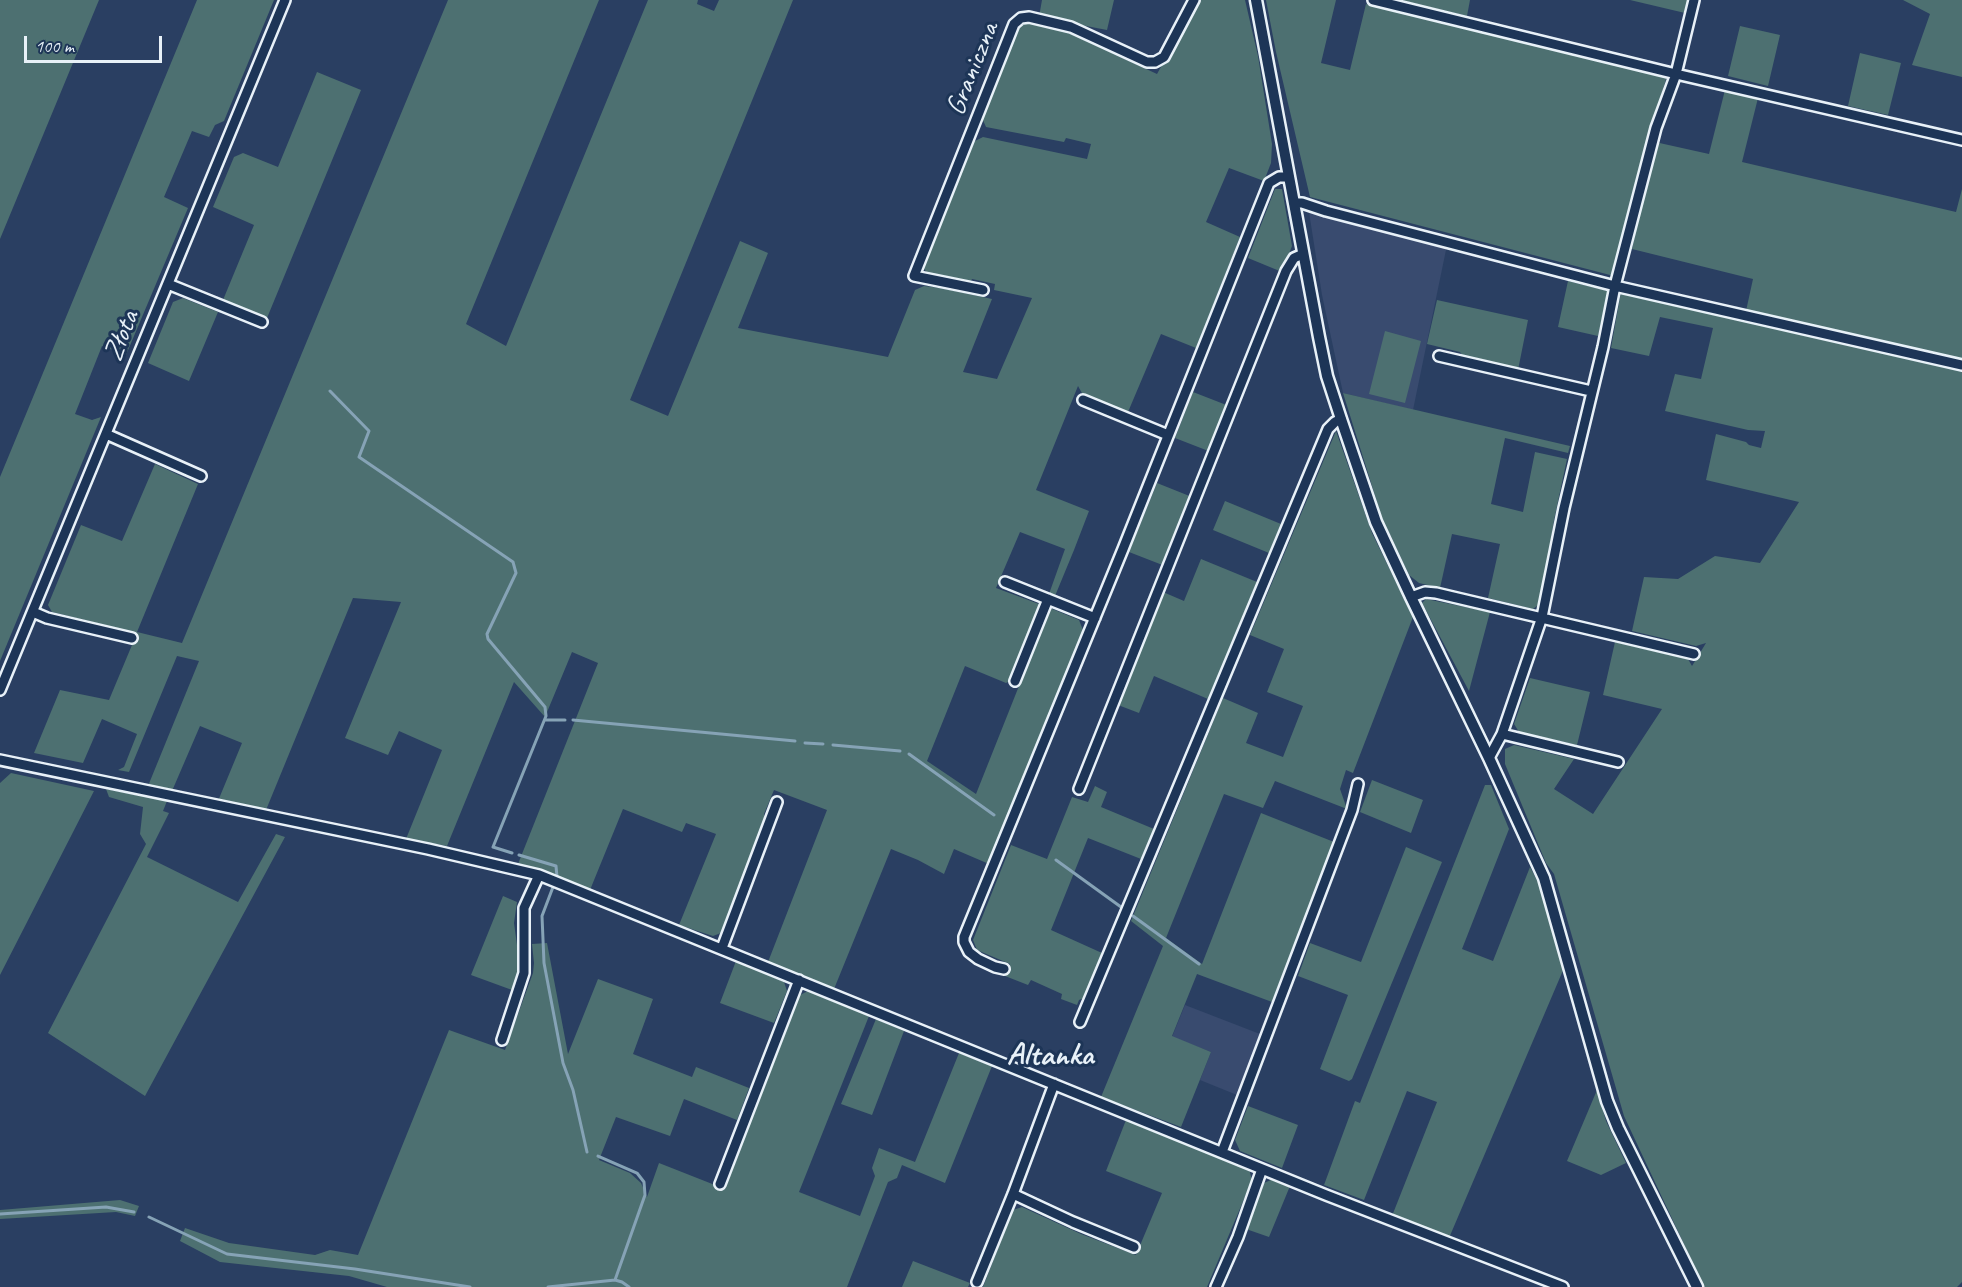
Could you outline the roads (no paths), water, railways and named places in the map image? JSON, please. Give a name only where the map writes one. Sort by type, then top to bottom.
[{"type":"street","name":"Złota","points":[[0,690],[285,0]]},
{"type":"street","name":"Graniczna","points":[[982,290],[914,276],[1014,24],[1021,18],[1029,17],[1071,27],[1147,62],[1155,62],[1164,57],[1194,0]]},
{"type":"street","points":[[1256,0],[1325,368],[1376,522],[1527,839],[1546,886],[1607,1101],[1618,1128],[1697,1287]]},
{"type":"street","points":[[1373,0],[1676,74],[1962,140]]},
{"type":"street","points":[[1489,758],[1502,734],[1542,617],[1557,540],[1603,347],[1615,286],[1656,128],[1676,74],[1694,0]]},
{"type":"street","points":[[1004,969],[978,959],[969,952],[964,937],[1095,618],[1269,183],[1279,177],[1289,177]]},
{"type":"street","points":[[1294,203],[1302,203],[1326,212],[1615,286],[1962,366]]},
{"type":"street","points":[[1079,789],[1286,271],[1294,258],[1303,254]]},
{"type":"street","points":[[168,284],[262,322]]},
{"type":"street","points":[[1439,356],[1591,391]]},
{"type":"street","points":[[1083,400],[1168,435]]},
{"type":"street","points":[[1080,1022],[1329,429],[1341,419]]},
{"type":"street","points":[[106,434],[201,476]]},
{"type":"street","points":[[1005,582],[1095,618]]},
{"type":"street","points":[[1411,597],[1425,592],[1436,593],[1694,654]]},
{"type":"street","points":[[1015,681],[1048,599]]},
{"type":"street","points":[[33,612],[47,618],[132,638]]},
{"type":"street","points":[[1502,734],[1618,762]]},
{"type":"street","points":[[0,760],[539,875],[1222,1152],[1563,1287]]},
{"type":"street","points":[[1222,1152],[1352,810],[1358,783]]},
{"type":"street","points":[[722,948],[777,802]]},
{"type":"street","points":[[502,1040],[524,973],[524,908],[539,875]]},
{"type":"street","points":[[720,1184],[799,980]]},
{"type":"street","points":[[977,1282],[1054,1084]]},
{"type":"street","points":[[1216,1287],[1238,1238],[1262,1168]]},
{"type":"street","points":[[1013,1194],[1134,1247]]},
{"type":"waterway","points":[[330,391],[369,431],[359,457],[513,562],[516,573],[487,634],[488,639],[545,707],[546,716],[493,847],[512,853]]},
{"type":"waterway","points":[[545,720],[565,720]]},
{"type":"waterway","points":[[573,720],[795,741]]},
{"type":"waterway","points":[[805,743],[823,744]]},
{"type":"waterway","points":[[833,745],[900,751]]},
{"type":"waterway","points":[[909,754],[994,815]]},
{"type":"waterway","points":[[519,855],[556,866],[557,877]]},
{"type":"waterway","points":[[1056,860],[1121,907]]},
{"type":"waterway","points":[[553,887],[542,916],[544,963],[563,1063],[573,1090],[587,1152]]},
{"type":"waterway","points":[[1133,916],[1199,964]]},
{"type":"waterway","points":[[548,1287],[615,1280],[645,1195],[644,1182],[637,1173],[598,1156]]},
{"type":"waterway","points":[[0,1214],[106,1207],[134,1212]]},
{"type":"waterway","points":[[149,1217],[227,1254],[355,1269],[470,1287]]},
{"type":"waterway","points":[[615,1280],[629,1287]]},
{"type":"district","name":"Altanka","points":[[1050,1056]]}]
